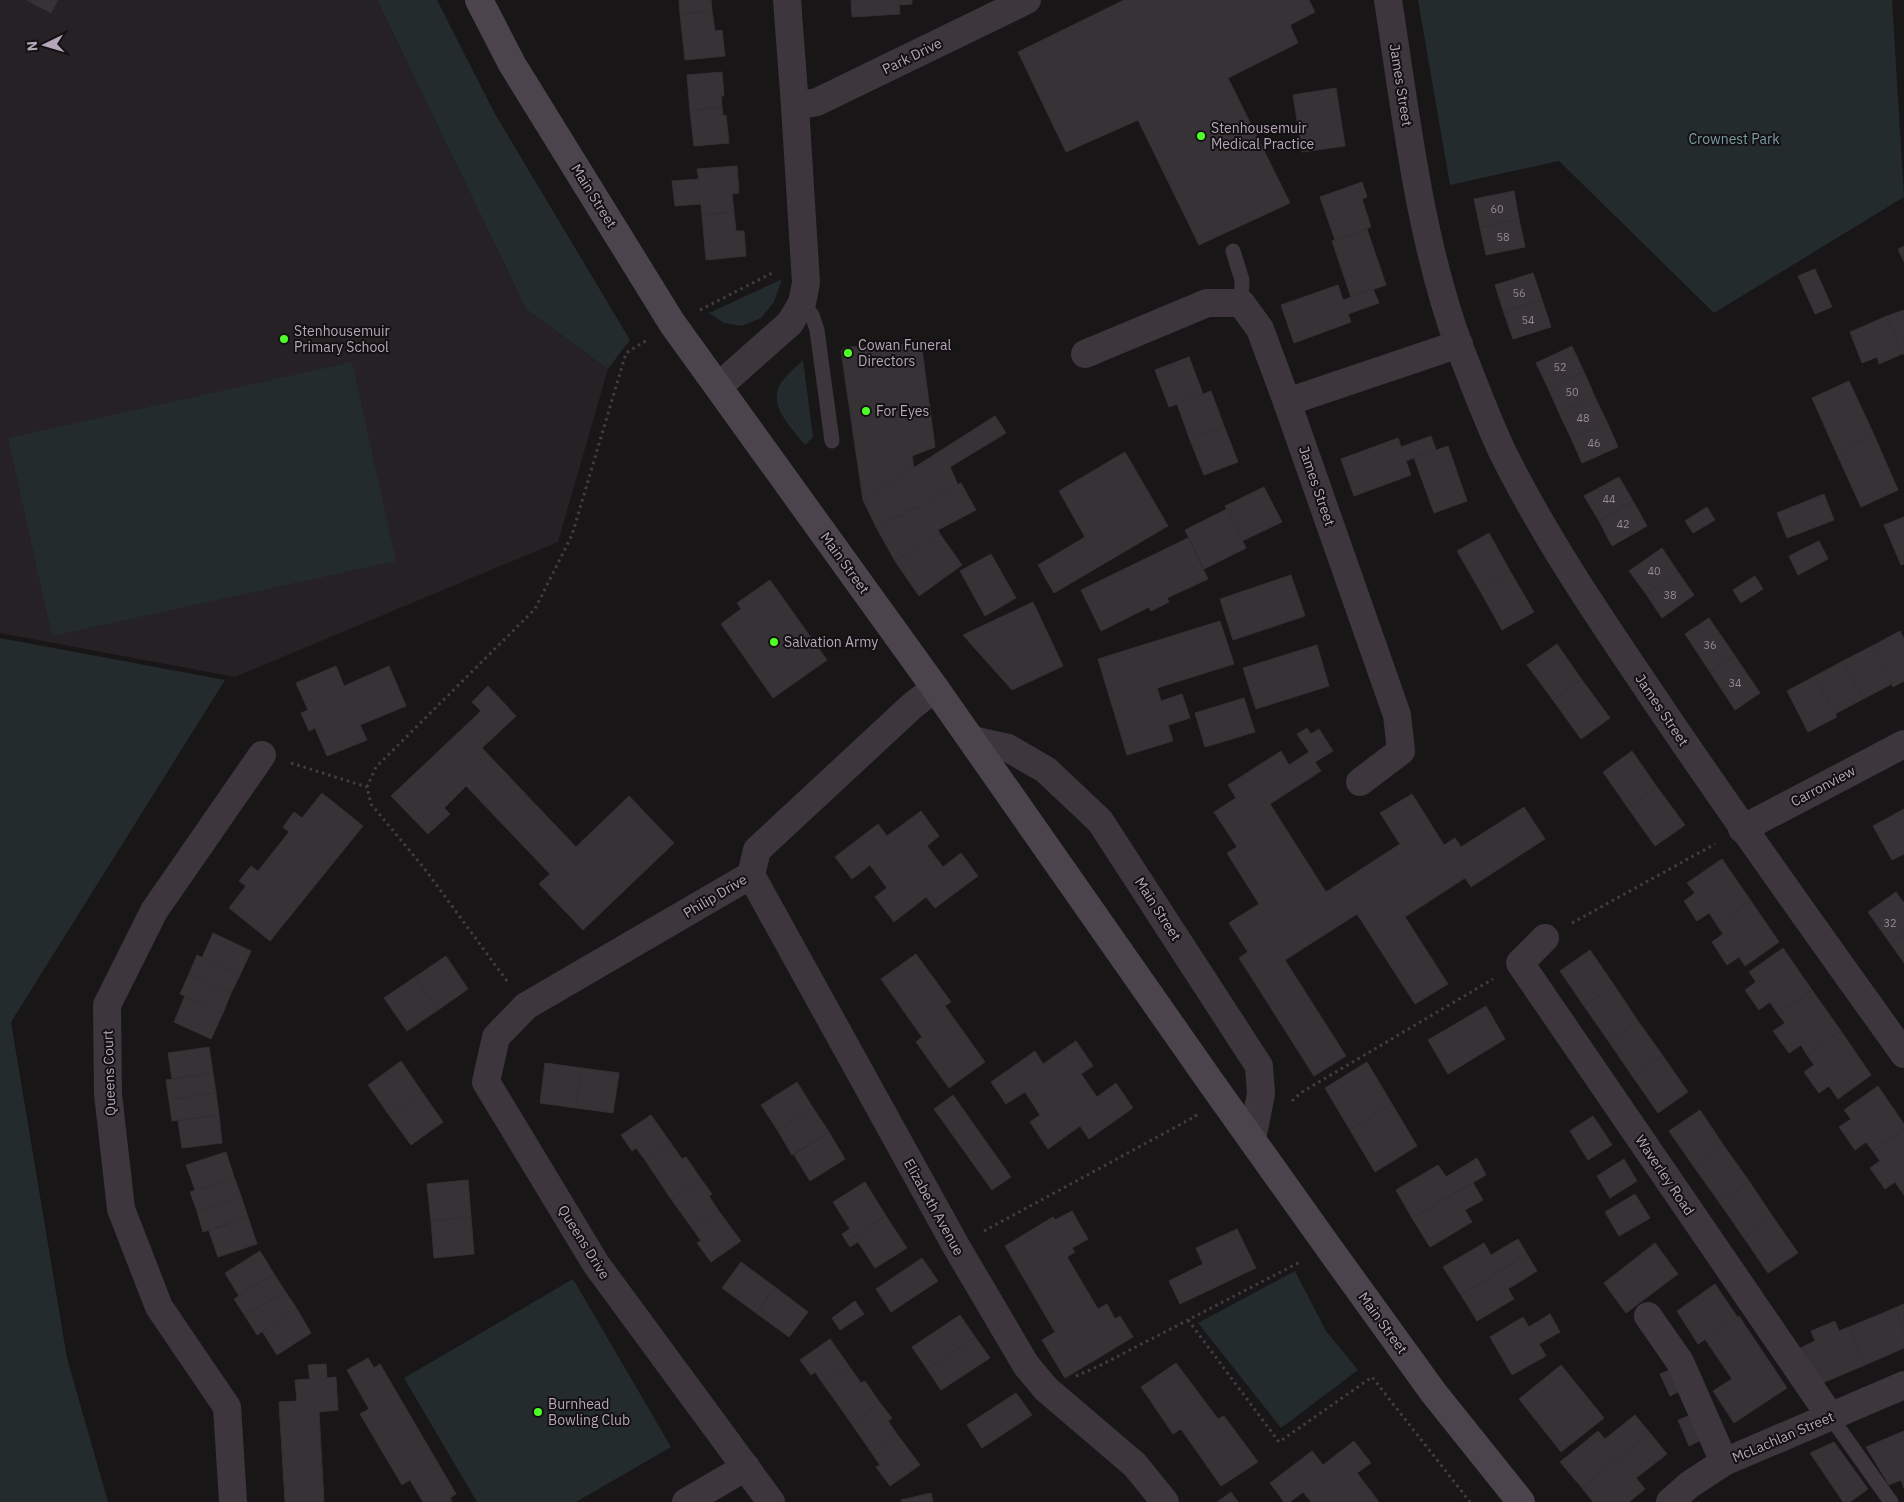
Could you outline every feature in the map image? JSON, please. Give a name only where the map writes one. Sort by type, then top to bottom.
[{"type":"main road","name":"Main Street","points":[[479,0],[512,64],[672,323],[972,740],[1328,1248],[1433,1392],[1521,1502]]},
{"type":"street","points":[[719,386],[790,323],[802,303],[806,283],[787,0]]},
{"type":"street","name":"Park Drive","points":[[795,106],[817,102],[1027,0]]},
{"type":"street","name":"James Street","points":[[1388,0],[1411,151],[1440,287],[1459,344],[1502,450],[1558,552],[1622,652],[1742,829],[1904,1054]]},
{"type":"street","points":[[1085,354],[1207,303],[1241,303]]},
{"type":"street","name":"James Street","points":[[1241,303],[1260,329],[1397,715],[1401,751],[1360,782]]},
{"type":"street","points":[[1287,402],[1459,344]]},
{"type":"street","name":"Philip Drive","points":[[526,1006],[751,875],[757,850],[912,706],[935,688]]},
{"type":"street","name":"Main Street","points":[[972,740],[1008,748],[1046,770],[1100,821],[1259,1066],[1261,1094],[1252,1139]]},
{"type":"street","name":"Carronview","points":[[1742,829],[1904,744]]},
{"type":"street","name":"Queens Court","points":[[233,1502],[227,1407],[159,1307],[121,1209],[108,1094],[107,1005],[154,911],[262,755]]},
{"type":"street","name":"Elizabeth Avenue","points":[[751,875],[956,1246],[1026,1365],[1046,1389],[1136,1465],[1165,1502]]},
{"type":"street","points":[[1520,963],[1545,938]]},
{"type":"street","name":"Waverley Road","points":[[1520,963],[1830,1416]]},
{"type":"street","name":"Queens Drive","points":[[526,1006],[496,1037],[486,1082],[596,1264],[770,1502]]},
{"type":"street","points":[[1648,1316],[1680,1362],[1724,1462]]},
{"type":"street","name":"McLachlan Street","points":[[1670,1502],[1688,1486],[1724,1462],[1904,1385]]},
{"type":"street","points":[[686,1502],[746,1468]]},
{"type":"lane","points":[[1233,251],[1242,280],[1241,303]]},
{"type":"lane","points":[[802,303],[812,315],[817,330],[832,441]]},
{"type":"lane","points":[[1830,1416],[1891,1502]]},
{"type":"path","points":[[526,1006],[424,868],[371,804],[366,786],[376,767],[535,609],[572,535],[626,353],[672,323],[804,257]]},
{"type":"path","points":[[262,755],[366,786]]},
{"type":"path","points":[[1545,938],[1742,829]]},
{"type":"path","points":[[1288,1105],[1302,1092],[1520,963]]},
{"type":"path","points":[[956,1246],[1196,1116],[1187,1099],[1210,1081]]},
{"type":"path","points":[[1046,1389],[1098,1366],[1328,1248]]},
{"type":"path","points":[[1188,1320],[1279,1442],[1372,1377],[1470,1502]]},
{"type":"shaded area","name":"Stenhousemuir Primary School","points":[[0,0],[377,0],[526,309],[608,369],[558,542],[235,677],[0,633]]},
{"type":"green space","points":[[377,0],[437,0],[495,114],[630,340],[608,369],[526,309]]},
{"type":"green space","name":"Crownest Park","points":[[1418,0],[1892,0],[1904,197],[1714,313],[1559,161],[1450,185]]},
{"type":"green space","points":[[782,279],[774,302],[761,318],[742,326],[724,323],[709,313]]},
{"type":"green space","points":[[803,360],[813,437],[805,445],[783,416],[777,400],[777,391],[781,383]]},
{"type":"green space","points":[[352,362],[396,561],[52,636],[8,438]]},
{"type":"green space","points":[[0,638],[225,680],[11,1022],[67,1358],[108,1502],[0,1502]]},
{"type":"green space","points":[[1295,1271],[1326,1331],[1358,1370],[1281,1428],[1198,1323]]},
{"type":"green space","name":"Burnhead Bowling Club","points":[[573,1279],[671,1447],[576,1502],[477,1502],[404,1378]]},
{"type":"building","points":[[26,0],[58,0],[51,13]]},
{"type":"building","points":[[679,0],[711,0],[712,11],[680,14]]},
{"type":"building","points":[[851,0],[912,0],[912,4],[899,5],[900,14],[852,17]]},
{"type":"building","name":"Stenhousemuir Medical Practice","points":[[1124,0],[1309,0],[1315,12],[1290,25],[1298,43],[1228,78],[1290,203],[1199,245],[1138,120],[1066,152],[1018,52]]},
{"type":"building","points":[[712,11],[715,31],[722,30],[725,56],[685,60],[680,14]]},
{"type":"building","points":[[722,72],[724,96],[721,96],[722,107],[690,111],[687,75]]},
{"type":"building","points":[[1336,88],[1345,146],[1302,152],[1293,95]]},
{"type":"building","points":[[722,107],[723,116],[726,115],[729,143],[694,146],[690,111]]},
{"type":"building","points":[[737,166],[739,193],[732,194],[734,212],[702,215],[701,204],[675,206],[672,181],[699,179],[697,169]]},
{"type":"building","points":[[1362,182],[1367,197],[1362,199],[1371,227],[1335,240],[1320,197]]},
{"type":"building","points":[[1514,191],[1519,219],[1480,227],[1474,199]]},
{"type":"building","points":[[734,212],[736,231],[744,231],[746,256],[706,260],[702,215]]},
{"type":"building","points":[[1519,219],[1525,247],[1486,255],[1480,227]]},
{"type":"building","points":[[1367,229],[1386,285],[1351,297],[1332,241]]},
{"type":"building","points":[[1904,246],[1904,262],[1898,249]]},
{"type":"building","points":[[1815,269],[1832,307],[1815,314],[1798,276]]},
{"type":"building","points":[[1533,273],[1542,300],[1504,313],[1495,285]]},
{"type":"building","points":[[1338,285],[1343,300],[1373,289],[1379,303],[1348,314],[1351,322],[1294,343],[1281,305]]},
{"type":"building","points":[[1542,300],[1551,327],[1513,339],[1504,313]]},
{"type":"building","points":[[1904,310],[1904,354],[1902,354],[1887,316]]},
{"type":"building","points":[[1887,316],[1902,354],[1879,364],[1877,357],[1862,363],[1850,332]]},
{"type":"building","points":[[898,341],[899,345],[921,342],[935,447],[912,456],[914,468],[863,500],[841,351],[844,348]]},
{"type":"building","points":[[1572,346],[1584,372],[1548,388],[1536,363]]},
{"type":"building","points":[[1189,357],[1203,394],[1169,407],[1155,370]]},
{"type":"building","points":[[1584,372],[1595,397],[1559,413],[1548,388]]},
{"type":"building","points":[[1849,381],[1874,435],[1836,452],[1812,398]]},
{"type":"building","points":[[1211,391],[1224,426],[1190,440],[1177,404]]},
{"type":"building","points":[[1595,397],[1607,422],[1571,438],[1559,413]]},
{"type":"building","points":[[995,416],[1006,433],[950,467],[958,485],[876,527],[863,500]]},
{"type":"building","points":[[1607,422],[1618,447],[1582,463],[1571,438]]},
{"type":"building","points":[[1224,426],[1238,462],[1204,475],[1190,440]]},
{"type":"building","points":[[1874,435],[1898,490],[1861,507],[1836,452]]},
{"type":"building","points":[[1431,436],[1436,450],[1406,461],[1411,475],[1354,496],[1341,459],[1398,438],[1401,447]]},
{"type":"building","points":[[1448,446],[1467,501],[1434,513],[1414,458]]},
{"type":"building","points":[[1125,452],[1168,526],[1054,593],[1038,565],[1085,537],[1059,491]]},
{"type":"building","points":[[1619,477],[1633,501],[1599,521],[1584,496]]},
{"type":"building","points":[[961,483],[976,510],[938,530],[940,534],[895,561],[876,527],[924,504]]},
{"type":"building","points":[[1264,487],[1282,522],[1242,541],[1225,506]]},
{"type":"building","points":[[1824,494],[1834,520],[1787,538],[1777,513]]},
{"type":"building","points":[[1633,501],[1647,526],[1612,546],[1599,521]]},
{"type":"building","points":[[1707,507],[1715,520],[1693,533],[1685,521]]},
{"type":"building","points":[[1227,509],[1246,548],[1204,569],[1185,530]]},
{"type":"building","points":[[1904,517],[1904,564],[1901,565],[1884,525]]},
{"type":"building","points":[[1489,533],[1510,571],[1479,589],[1457,551]]},
{"type":"building","points":[[940,534],[962,565],[919,596],[895,561]]},
{"type":"building","points":[[1188,538],[1208,579],[1167,598],[1169,602],[1151,611],[1149,607],[1101,631],[1081,590]]},
{"type":"building","points":[[1819,541],[1828,559],[1798,575],[1789,556]]},
{"type":"building","points":[[1662,548],[1678,572],[1646,594],[1629,571]]},
{"type":"building","points":[[991,554],[1016,598],[985,616],[960,571]]},
{"type":"building","points":[[1510,571],[1534,612],[1502,630],[1479,589]]},
{"type":"building","points":[[1678,572],[1694,595],[1662,618],[1646,594]]},
{"type":"building","points":[[1291,575],[1305,616],[1233,640],[1220,599]]},
{"type":"building","points":[[1755,576],[1763,589],[1741,603],[1733,590]]},
{"type":"building","name":"Salvation Army","points":[[770,580],[827,660],[773,698],[721,624],[741,609],[737,603]]},
{"type":"building","points":[[1033,602],[1063,666],[1012,690],[963,635]]},
{"type":"building","points":[[1709,618],[1735,656],[1710,672],[1685,634]]},
{"type":"building","points":[[1220,621],[1234,664],[1157,688],[1161,701],[1182,694],[1190,718],[1168,725],[1173,741],[1127,755],[1098,659]]},
{"type":"building","points":[[1900,631],[1904,639],[1904,681],[1893,687],[1872,646]]},
{"type":"building","points":[[1557,644],[1582,680],[1553,700],[1527,665]]},
{"type":"building","points":[[1317,645],[1329,686],[1256,709],[1243,668]]},
{"type":"building","points":[[1872,646],[1892,684],[1863,699],[1843,661]]},
{"type":"building","points":[[1735,656],[1760,693],[1735,710],[1710,672]]},
{"type":"building","points":[[1843,661],[1863,699],[1835,714],[1815,676]]},
{"type":"building","points":[[336,666],[344,686],[389,666],[406,706],[360,725],[367,740],[327,756],[315,728],[309,731],[301,713],[308,710],[296,683]]},
{"type":"building","points":[[1815,676],[1837,717],[1808,732],[1787,691]]},
{"type":"building","points":[[1582,680],[1610,718],[1581,739],[1553,700]]},
{"type":"building","points":[[488,686],[516,716],[482,748],[576,847],[629,796],[674,843],[583,930],[539,884],[550,874],[466,786],[444,808],[450,814],[428,834],[391,796],[481,711],[472,702]]},
{"type":"building","points":[[1244,698],[1255,732],[1205,747],[1195,713]]},
{"type":"building","points":[[1307,728],[1311,734],[1319,729],[1333,751],[1315,762],[1321,771],[1270,804],[1326,892],[1400,844],[1380,813],[1412,794],[1444,845],[1455,838],[1461,847],[1524,807],[1545,839],[1471,887],[1465,878],[1405,917],[1448,984],[1415,1004],[1357,914],[1285,960],[1346,1056],[1314,1076],[1239,958],[1248,952],[1229,923],[1259,904],[1227,853],[1237,847],[1214,812],[1236,798],[1228,785],[1281,751],[1289,765],[1309,752],[1297,734]]},
{"type":"building","points":[[1632,751],[1657,787],[1628,808],[1603,772]]},
{"type":"building","points":[[1657,787],[1685,825],[1655,846],[1628,808]]},
{"type":"building","points":[[322,793],[363,826],[270,941],[229,908],[246,886],[239,881],[251,866],[258,871],[289,832],[283,827],[294,812],[302,818]]},
{"type":"building","points":[[1904,809],[1904,854],[1892,860],[1873,826]]},
{"type":"building","points":[[921,811],[939,836],[927,846],[943,867],[961,853],[978,876],[935,908],[926,897],[894,922],[875,897],[887,888],[870,865],[852,879],[835,857],[878,824],[887,836]]},
{"type":"building","points":[[1722,859],[1751,901],[1717,925],[1709,913],[1697,921],[1684,901],[1695,893],[1687,883]]},
{"type":"building","points":[[1896,892],[1904,901],[1904,934],[1890,943],[1868,912]]},
{"type":"building","points":[[1751,901],[1779,942],[1745,966],[1739,957],[1727,965],[1712,942],[1723,934],[1717,925]]},
{"type":"building","points":[[213,933],[251,951],[240,975],[202,958]]},
{"type":"building","points":[[1904,934],[1904,963],[1890,943]]},
{"type":"building","points":[[1783,948],[1812,990],[1778,1014],[1770,1002],[1759,1010],[1745,990],[1756,982],[1749,972]]},
{"type":"building","points":[[1590,950],[1614,985],[1584,1006],[1560,971]]},
{"type":"building","points":[[916,954],[951,1002],[945,1006],[985,1062],[949,1088],[916,1042],[922,1037],[881,979]]},
{"type":"building","points":[[197,955],[240,975],[231,993],[189,974]]},
{"type":"building","points":[[446,956],[468,989],[438,1010],[415,977]]},
{"type":"building","points":[[189,974],[231,993],[223,1013],[180,994]]},
{"type":"building","points":[[415,977],[438,1010],[407,1031],[384,998]]},
{"type":"building","points":[[1614,985],[1638,1021],[1609,1042],[1584,1006]]},
{"type":"building","points":[[1812,990],[1841,1031],[1807,1055],[1801,1045],[1789,1053],[1773,1031],[1785,1023],[1778,1014]]},
{"type":"building","points":[[185,996],[223,1013],[211,1039],[174,1022]]},
{"type":"building","points":[[1486,1006],[1505,1039],[1448,1074],[1428,1040]]},
{"type":"building","points":[[1638,1021],[1663,1056],[1633,1077],[1609,1042]]},
{"type":"building","points":[[1841,1031],[1871,1075],[1838,1099],[1829,1086],[1819,1093],[1804,1072],[1814,1065],[1807,1055]]},
{"type":"building","points":[[1076,1041],[1093,1066],[1081,1074],[1097,1097],[1116,1083],[1133,1108],[1089,1139],[1080,1126],[1048,1149],[1030,1122],[1040,1115],[1025,1092],[1006,1104],[991,1082],[1035,1051],[1043,1064]]},
{"type":"building","points":[[209,1047],[213,1073],[172,1079],[168,1053]]},
{"type":"building","points":[[1663,1056],[1688,1092],[1658,1113],[1633,1077]]},
{"type":"building","points":[[401,1061],[422,1092],[389,1115],[368,1085]]},
{"type":"building","points":[[1367,1062],[1392,1104],[1350,1130],[1325,1088]]},
{"type":"building","points":[[545,1063],[582,1068],[576,1108],[540,1103]]},
{"type":"building","points":[[582,1068],[619,1073],[613,1113],[576,1108]]},
{"type":"building","points":[[213,1073],[216,1093],[169,1100],[166,1080]]},
{"type":"building","points":[[797,1082],[813,1108],[778,1131],[761,1105]]},
{"type":"building","points":[[1878,1086],[1904,1124],[1904,1129],[1873,1151],[1866,1142],[1855,1150],[1839,1127],[1851,1119],[1844,1110]]},
{"type":"building","points":[[422,1092],[443,1122],[411,1145],[389,1115]]},
{"type":"building","points":[[216,1093],[219,1115],[172,1121],[169,1100]]},
{"type":"building","points":[[953,1095],[1011,1177],[992,1190],[934,1109]]},
{"type":"building","points":[[1392,1104],[1417,1146],[1375,1172],[1350,1130]]},
{"type":"building","points":[[813,1108],[829,1132],[792,1155],[778,1131]]},
{"type":"building","points":[[1700,1110],[1724,1146],[1694,1167],[1669,1131]]},
{"type":"building","points":[[219,1115],[222,1143],[182,1148],[178,1121]]},
{"type":"building","points":[[651,1115],[670,1142],[645,1160],[636,1148],[632,1151],[621,1135]]},
{"type":"building","points":[[1593,1116],[1612,1145],[1588,1160],[1570,1131]]},
{"type":"building","points":[[1904,1129],[1904,1195],[1895,1182],[1885,1189],[1870,1168],[1880,1161],[1873,1151]]},
{"type":"building","points":[[829,1132],[845,1159],[810,1181],[794,1155]]},
{"type":"building","points":[[670,1142],[682,1159],[686,1157],[701,1179],[671,1199],[645,1160]]},
{"type":"building","points":[[1724,1146],[1749,1181],[1719,1202],[1694,1167]]},
{"type":"building","points":[[226,1152],[234,1177],[195,1190],[186,1165]]},
{"type":"building","points":[[1477,1158],[1486,1175],[1412,1218],[1396,1190],[1438,1165],[1446,1177]]},
{"type":"building","points":[[1624,1159],[1637,1181],[1610,1198],[1597,1176]]},
{"type":"building","points":[[234,1177],[241,1196],[197,1211],[190,1192]]},
{"type":"building","points":[[701,1179],[712,1194],[709,1196],[718,1210],[692,1228],[671,1199]]},
{"type":"building","points":[[468,1180],[471,1217],[431,1221],[427,1184]]},
{"type":"building","points":[[1749,1181],[1773,1217],[1744,1238],[1719,1202]]},
{"type":"building","points":[[865,1182],[886,1216],[846,1241],[842,1234],[850,1229],[833,1202]]},
{"type":"building","points":[[1473,1183],[1483,1200],[1465,1210],[1472,1222],[1430,1247],[1412,1218]]},
{"type":"building","points":[[1635,1194],[1650,1218],[1619,1236],[1605,1212]]},
{"type":"building","points":[[241,1196],[248,1217],[203,1232],[197,1211]]},
{"type":"building","points":[[718,1210],[741,1241],[711,1262],[697,1243],[701,1241],[692,1228]]},
{"type":"building","points":[[1072,1211],[1088,1239],[1072,1248],[1075,1252],[1067,1257],[1098,1309],[1107,1304],[1115,1319],[1120,1316],[1133,1337],[1065,1378],[1042,1340],[1055,1332],[1005,1246],[1053,1217],[1055,1220]]},
{"type":"building","points":[[886,1216],[907,1248],[875,1268],[858,1242],[850,1247],[846,1241]]},
{"type":"building","points":[[248,1217],[257,1244],[218,1257],[209,1231]]},
{"type":"building","points":[[471,1217],[474,1254],[434,1258],[431,1221]]},
{"type":"building","points":[[1773,1217],[1798,1253],[1768,1273],[1744,1238]]},
{"type":"building","points":[[1237,1229],[1256,1268],[1180,1304],[1169,1281],[1203,1264],[1196,1248]]},
{"type":"building","points":[[1518,1239],[1527,1254],[1461,1295],[1443,1267],[1484,1243],[1491,1255]]},
{"type":"building","points":[[1655,1243],[1678,1274],[1626,1313],[1604,1283]]},
{"type":"building","points":[[260,1251],[274,1274],[239,1296],[225,1273]]},
{"type":"building","points":[[1527,1254],[1537,1271],[1508,1289],[1514,1299],[1477,1321],[1461,1295]]},
{"type":"building","points":[[922,1258],[938,1281],[891,1312],[876,1289]]},
{"type":"building","points":[[741,1262],[775,1287],[756,1313],[722,1288]]},
{"type":"building","points":[[274,1274],[285,1291],[245,1316],[234,1299]]},
{"type":"building","points":[[1715,1284],[1738,1318],[1698,1344],[1677,1311]]},
{"type":"building","points":[[775,1287],[808,1312],[789,1337],[756,1313]]},
{"type":"building","points":[[285,1291],[297,1309],[257,1335],[245,1316]]},
{"type":"building","points":[[855,1301],[864,1314],[840,1330],[832,1318]]},
{"type":"building","points":[[1904,1304],[1904,1330],[1895,1308]]},
{"type":"building","points":[[1895,1308],[1904,1330],[1904,1348],[1865,1365],[1849,1327]]},
{"type":"building","points":[[297,1309],[311,1333],[277,1355],[262,1331]]},
{"type":"building","points":[[1550,1314],[1560,1332],[1539,1344],[1546,1356],[1512,1375],[1490,1337],[1523,1317],[1529,1327]]},
{"type":"building","points":[[960,1315],[975,1337],[927,1369],[912,1347]]},
{"type":"building","points":[[1739,1316],[1787,1388],[1734,1423],[1713,1391],[1732,1379],[1705,1339]]},
{"type":"building","points":[[1835,1321],[1839,1331],[1849,1327],[1865,1365],[1820,1384],[1798,1349],[1815,1341],[1811,1331]]},
{"type":"building","points":[[975,1337],[990,1358],[941,1390],[927,1369]]},
{"type":"building","points":[[830,1339],[849,1366],[824,1385],[815,1372],[811,1375],[800,1360]]},
{"type":"building","points":[[368,1358],[374,1368],[380,1364],[456,1494],[450,1498],[452,1502],[423,1502],[410,1480],[402,1485],[360,1414],[369,1409],[347,1370]]},
{"type":"building","points":[[1176,1363],[1218,1419],[1224,1416],[1258,1462],[1221,1486],[1181,1429],[1173,1434],[1141,1387]]},
{"type":"building","points":[[326,1364],[327,1378],[336,1377],[338,1410],[319,1412],[324,1502],[285,1502],[279,1402],[297,1401],[295,1380],[310,1379],[308,1365]]},
{"type":"building","points":[[1561,1365],[1604,1418],[1561,1452],[1519,1399]]},
{"type":"building","points":[[849,1366],[861,1383],[865,1381],[880,1403],[851,1423],[824,1385]]},
{"type":"building","points":[[1671,1369],[1680,1391],[1670,1396],[1660,1374]]},
{"type":"building","points":[[1016,1393],[1032,1415],[982,1448],[967,1425]]},
{"type":"building","points":[[880,1403],[892,1418],[888,1421],[897,1434],[871,1452],[851,1423]]},
{"type":"building","points":[[1635,1415],[1650,1433],[1582,1488],[1560,1462],[1598,1431],[1605,1439]]},
{"type":"building","points":[[1691,1415],[1702,1440],[1689,1446],[1678,1420]]},
{"type":"building","points":[[1904,1431],[1904,1488],[1901,1480],[1889,1485],[1866,1447]]},
{"type":"building","points":[[1650,1433],[1667,1454],[1636,1478],[1645,1489],[1629,1502],[1593,1502],[1582,1488]]},
{"type":"building","points":[[897,1434],[920,1465],[890,1486],[876,1467],[880,1465],[871,1452]]},
{"type":"building","points":[[1354,1441],[1371,1463],[1357,1473],[1379,1502],[1311,1502],[1303,1492],[1290,1502],[1284,1502],[1270,1483],[1312,1451],[1323,1465]]},
{"type":"building","points":[[1834,1442],[1868,1489],[1850,1502],[1843,1502],[1810,1453]]},
{"type":"building","points":[[1231,1492],[1238,1502],[1217,1502]]},
{"type":"building","points":[[931,1493],[933,1502],[902,1502],[901,1500]]},
{"type":"place","name":"Stenhousemuir Medical Practice","points":[[1201,136]]},
{"type":"place","name":"Stenhousemuir Primary School","points":[[284,339]]},
{"type":"place","name":"Cowan Funeral Directors","points":[[848,353]]},
{"type":"place","name":"For Eyes","points":[[866,411]]},
{"type":"place","name":"Salvation Army","points":[[774,642]]},
{"type":"place","name":"Burnhead Bowling Club","points":[[538,1412]]}]
